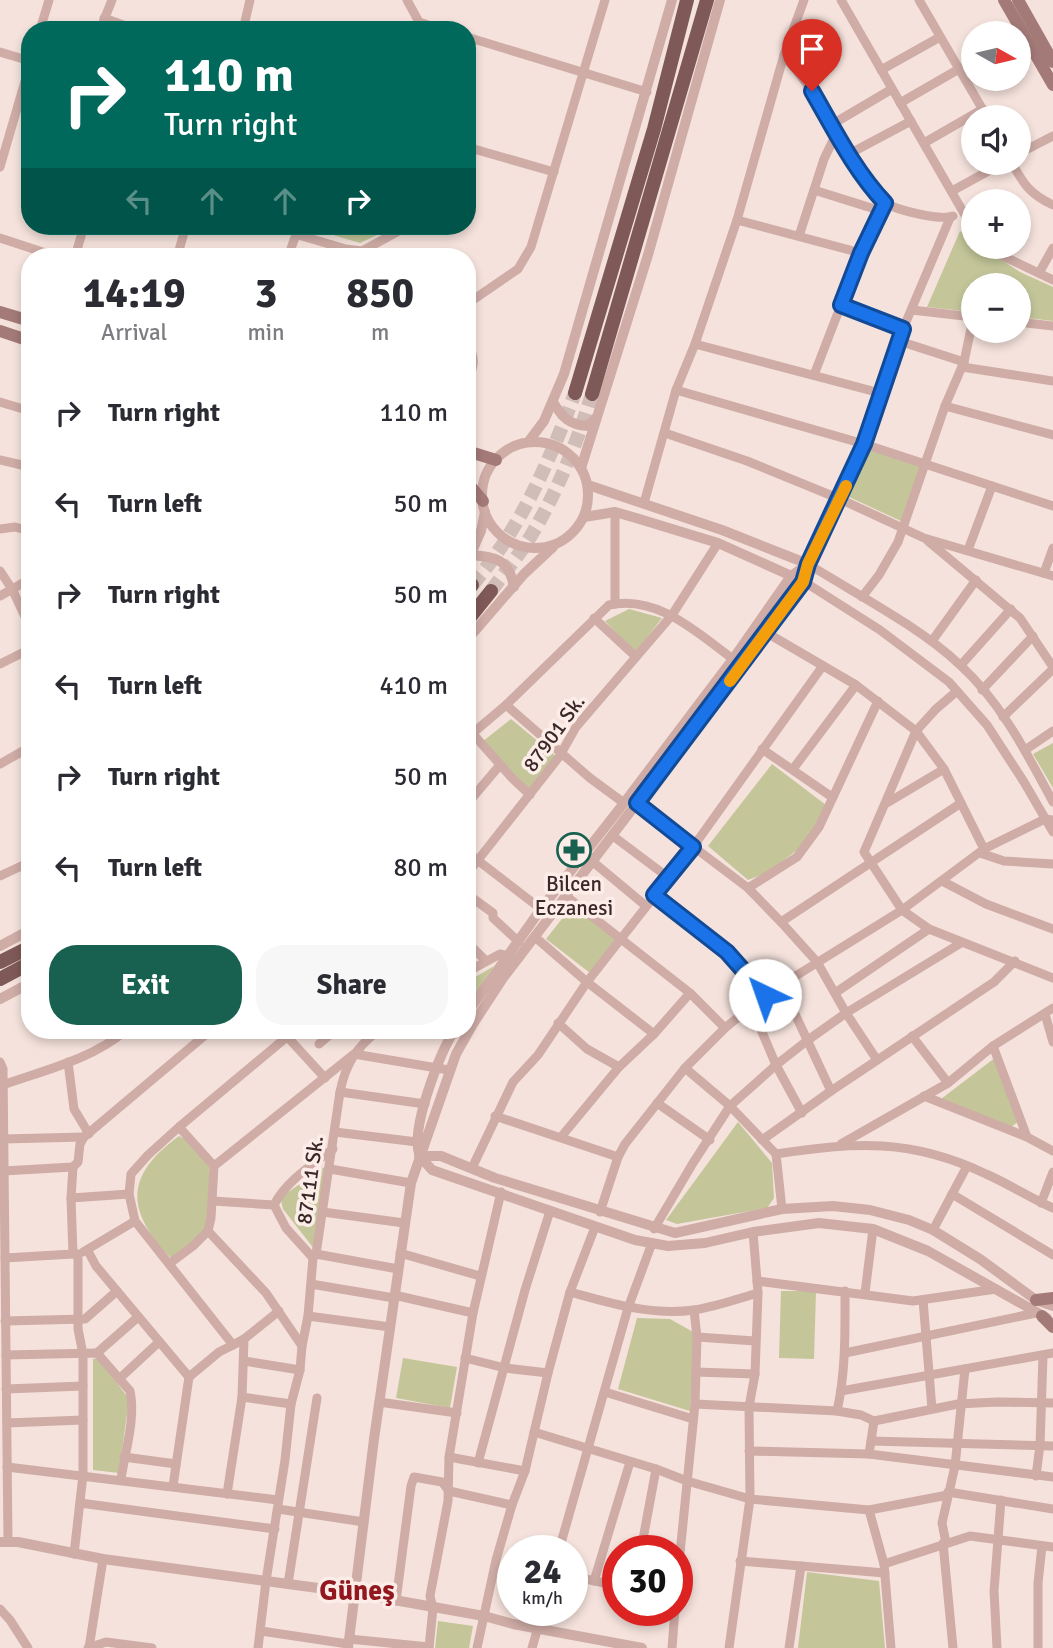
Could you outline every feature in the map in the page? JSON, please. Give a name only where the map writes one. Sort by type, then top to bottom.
[{"type":"main road","points":[[575,393],[653,129],[687,0]]},
{"type":"main road","points":[[592,394],[707,0]]},
{"type":"main road","points":[[1004,0],[1053,85]]},
{"type":"main road","points":[[1018,0],[1053,62]]},
{"type":"main road","points":[[0,312],[21,318]]},
{"type":"main road","points":[[0,331],[21,338]]},
{"type":"main road","points":[[476,454],[496,460]]},
{"type":"main road","points":[[476,495],[484,506]]},
{"type":"main road","points":[[476,610],[491,591]]},
{"type":"main road","points":[[0,962],[21,952]]},
{"type":"main road","points":[[0,979],[21,968]]},
{"type":"main road","points":[[1036,1300],[1053,1298]]},
{"type":"main road","points":[[1044,1317],[1053,1327]]},
{"type":"street","points":[[43,21],[49,0]]},
{"type":"street","points":[[103,21],[112,0]]},
{"type":"street","points":[[245,21],[250,0]]},
{"type":"street","points":[[407,0],[418,21]]},
{"type":"street","points":[[476,298],[518,270],[531,247],[605,0]]},
{"type":"street","points":[[529,441],[544,421],[564,374],[672,0]]},
{"type":"street","points":[[581,468],[648,255],[720,0]]},
{"type":"street","points":[[644,503],[676,390],[695,344],[737,220],[784,55],[804,0]]},
{"type":"street","points":[[476,1020],[535,937],[803,582],[808,564],[864,444],[903,329],[950,218],[961,210],[841,0]]},
{"type":"street","points":[[919,0],[980,105]]},
{"type":"street","points":[[104,18],[112,21]]},
{"type":"street","points":[[881,70],[940,37]]},
{"type":"street","points":[[476,40],[646,92]]},
{"type":"street","points":[[0,52],[21,60]]},
{"type":"street","points":[[784,55],[812,91],[883,207]]},
{"type":"street","points":[[900,103],[959,69]]},
{"type":"street","points":[[831,125],[892,89]]},
{"type":"street","points":[[0,167],[21,94]]},
{"type":"street","points":[[849,154],[911,121]]},
{"type":"street","points":[[924,143],[961,125]]},
{"type":"street","points":[[799,236],[824,159],[836,134]]},
{"type":"street","points":[[1031,147],[1053,136]]},
{"type":"street","points":[[476,150],[554,172]]},
{"type":"street","points":[[952,191],[981,175]]},
{"type":"street","points":[[1019,175],[1034,196],[1053,205]]},
{"type":"street","points":[[814,190],[933,218],[950,218]]},
{"type":"street","points":[[814,375],[861,253],[883,207]]},
{"type":"street","points":[[737,220],[861,253]]},
{"type":"street","points":[[310,235],[343,248]]},
{"type":"street","points":[[368,248],[391,235]]},
{"type":"street","points":[[0,239],[29,248]]},
{"type":"street","points":[[1039,273],[1053,247]]},
{"type":"street","points":[[1012,259],[1053,279]]},
{"type":"street","points":[[841,305],[903,329]]},
{"type":"street","points":[[912,310],[961,316]]},
{"type":"street","points":[[1031,323],[1053,326]]},
{"type":"street","points":[[899,341],[963,365],[1053,381]]},
{"type":"street","points":[[862,597],[891,553],[902,529],[945,406],[963,365],[968,343]]},
{"type":"street","points":[[695,344],[880,393]]},
{"type":"street","points":[[676,390],[864,444],[1053,506]]},
{"type":"street","points":[[0,402],[21,408]]},
{"type":"street","points":[[553,402],[561,416],[575,425],[588,426],[597,417]]},
{"type":"street","points":[[945,406],[1053,435]]},
{"type":"street","points":[[665,433],[747,461],[840,499],[924,538],[1048,574],[1053,548]]},
{"type":"street","points":[[476,542],[481,531],[485,479],[496,460],[513,446],[529,441],[545,442],[564,450],[581,468],[588,485],[584,517],[573,533],[543,555],[476,630]]},
{"type":"street","points":[[0,460],[21,465]]},
{"type":"street","points":[[588,485],[722,530],[808,564],[932,641],[961,665],[1003,717],[1025,750],[1053,802]]},
{"type":"street","points":[[968,550],[992,486]]},
{"type":"street","points":[[484,506],[496,531],[514,544],[536,548],[558,544]]},
{"type":"street","points":[[584,517],[615,512],[718,543],[792,576],[880,630],[949,682],[987,725],[1049,820],[1053,832]]},
{"type":"street","points":[[615,512],[615,604]]},
{"type":"street","points":[[0,529],[21,529]]},
{"type":"street","points":[[924,538],[1020,618],[1053,668],[1003,717]]},
{"type":"street","name":"87901 Sk.","points":[[477,860],[530,795],[562,752],[576,727],[671,615],[718,543]]},
{"type":"street","points":[[476,558],[490,557],[504,564],[511,572],[514,587]]},
{"type":"street","points":[[476,1001],[541,909],[733,659],[792,576],[808,564]]},
{"type":"street","points":[[0,571],[21,608]]},
{"type":"street","points":[[932,641],[976,580]]},
{"type":"street","points":[[0,596],[21,584]]},
{"type":"street","points":[[476,731],[594,618],[615,604],[648,606],[671,615],[733,659]]},
{"type":"street","points":[[961,665],[1011,609]]},
{"type":"street","points":[[594,618],[635,656]]},
{"type":"street","points":[[766,633],[856,685],[916,731],[944,769],[982,851],[1004,861],[1053,864]]},
{"type":"street","points":[[982,690],[1033,636]]},
{"type":"street","points":[[0,664],[21,654]]},
{"type":"street","points":[[472,1168],[513,1082],[538,1055],[587,982],[693,847],[822,667]]},
{"type":"street","points":[[793,769],[856,685]]},
{"type":"street","points":[[957,691],[916,731],[864,852],[902,910],[929,929],[1053,978]]},
{"type":"street","points":[[748,888],[797,857],[820,827],[878,701]]},
{"type":"street","points":[[506,705],[590,778],[624,803]]},
{"type":"street","points":[[1025,750],[1053,732]]},
{"type":"street","points":[[476,742],[530,795]]},
{"type":"street","points":[[762,748],[832,797]]},
{"type":"street","points":[[0,764],[21,752]]},
{"type":"street","points":[[476,793],[500,765]]},
{"type":"street","points":[[887,803],[944,769]]},
{"type":"street","points":[[637,803],[748,888],[781,922],[817,962],[877,1060]]},
{"type":"street","points":[[781,922],[961,803]]},
{"type":"street","points":[[600,1212],[625,1144],[685,1069],[725,1028],[765,995],[902,910],[982,851],[1049,820]]},
{"type":"street","points":[[613,836],[669,878]]},
{"type":"street","points":[[477,860],[541,909]]},
{"type":"street","points":[[592,861],[646,906]]},
{"type":"street","points":[[0,876],[21,866]]},
{"type":"street","points":[[942,881],[986,904],[1053,929]]},
{"type":"street","points":[[654,895],[727,952],[765,995]]},
{"type":"street","points":[[566,896],[690,993],[725,1028]]},
{"type":"street","points":[[476,901],[493,913],[493,918],[519,942]]},
{"type":"street","points":[[835,993],[929,929]]},
{"type":"street","points":[[0,946],[21,935]]},
{"type":"street","points":[[535,937],[654,1034]]},
{"type":"street","points":[[654,1229],[692,1163],[710,1140],[730,1106],[776,1065],[846,1013],[961,943]]},
{"type":"street","points":[[476,951],[486,961]]},
{"type":"street","points":[[476,967],[500,954],[509,956]]},
{"type":"street","points":[[761,1140],[994,982],[1015,961]]},
{"type":"street","points":[[782,984],[831,1091]]},
{"type":"street","points":[[0,999],[21,988]]},
{"type":"street","points":[[561,1138],[619,1067],[654,1034],[690,993]]},
{"type":"street","points":[[751,1006],[776,1065],[802,1113]]},
{"type":"street","points":[[839,1145],[947,1083],[993,1046],[1049,1011],[1053,1042]]},
{"type":"street","points":[[558,1023],[587,1049],[611,1065],[619,1067]]},
{"type":"street","points":[[912,1037],[947,1083]]},
{"type":"street","points":[[1,1085],[52,1070],[116,1039]]},
{"type":"street","points":[[74,1554],[83,1475],[83,1353],[78,1319],[71,1198],[73,1167],[78,1162],[80,1144],[87,1136],[200,1039]]},
{"type":"street","points":[[233,1345],[135,1221],[129,1194],[131,1174],[179,1127],[281,1039]]},
{"type":"street","points":[[293,1039],[325,1078]]},
{"type":"street","points":[[319,1044],[325,1039]]},
{"type":"street","name":"87111 Sk.","points":[[258,1648],[291,1404],[300,1370],[314,1256],[340,1093],[344,1073],[354,1054],[370,1039]]},
{"type":"street","points":[[448,1039],[425,1104],[417,1142],[419,1156],[432,1170],[635,1240],[668,1246],[705,1244],[753,1233],[819,1223],[873,1229],[928,1251],[1044,1317]]},
{"type":"street","points":[[349,1644],[379,1402],[411,1183],[419,1156],[428,1140],[449,1070],[465,1039]]},
{"type":"street","points":[[993,1046],[1027,1137]]},
{"type":"street","points":[[214,1166],[354,1054],[449,1070]]},
{"type":"street","points":[[0,1062],[3,1069],[1,1200],[5,1321],[3,1340],[6,1355],[3,1369],[6,1389],[3,1403],[7,1423],[4,1542],[18,1542],[103,1559],[355,1592],[642,1648]]},
{"type":"street","points":[[68,1062],[74,1109],[87,1136]]},
{"type":"street","points":[[685,1069],[730,1106],[776,1154],[782,1209]]},
{"type":"street","points":[[340,1093],[425,1104]]},
{"type":"street","points":[[924,1096],[1027,1137],[1053,1151]]},
{"type":"street","points":[[657,1103],[710,1140]]},
{"type":"street","points":[[495,1116],[618,1157]]},
{"type":"street","points":[[169,1264],[208,1231],[212,1201],[214,1166],[179,1127]]},
{"type":"street","points":[[335,1132],[417,1142]]},
{"type":"street","points":[[3,1139],[87,1136]]},
{"type":"street","points":[[776,1154],[839,1145],[878,1144],[918,1150],[968,1166],[1053,1208]]},
{"type":"street","points":[[274,1205],[279,1194],[291,1182],[333,1149]]},
{"type":"street","points":[[419,1156],[441,1157],[600,1212],[675,1233],[716,1226],[782,1209],[833,1206],[870,1210],[909,1220],[933,1230],[980,1259],[1036,1300],[1053,1306]]},
{"type":"street","points":[[933,1230],[968,1166]]},
{"type":"street","points":[[3,1171],[73,1167]]},
{"type":"street","points":[[330,1169],[411,1183]]},
{"type":"street","points":[[1041,1203],[1053,1172]]},
{"type":"street","points":[[261,1631],[349,1644],[429,1648],[433,1608],[430,1596],[449,1491],[449,1457],[472,1314],[501,1192]]},
{"type":"street","points":[[71,1198],[129,1194]]},
{"type":"street","points":[[952,1195],[1053,1255]]},
{"type":"street","points":[[212,1201],[274,1205]]},
{"type":"street","points":[[274,1205],[286,1228],[314,1256],[398,1269]]},
{"type":"street","points":[[478,1462],[525,1290],[551,1210]]},
{"type":"street","points":[[323,1212],[404,1223]]},
{"type":"street","points":[[3,1263],[88,1251],[135,1221]]},
{"type":"street","points":[[477,1648],[496,1560],[525,1471],[570,1292],[595,1227]]},
{"type":"street","points":[[864,1293],[873,1229]]},
{"type":"street","points":[[208,1231],[246,1269],[302,1346]]},
{"type":"street","points":[[729,1648],[750,1499],[750,1407],[755,1374],[758,1293],[753,1233]]},
{"type":"street","points":[[563,1535],[628,1308],[652,1243]]},
{"type":"street","points":[[88,1251],[96,1266],[189,1377]]},
{"type":"street","points":[[400,1253],[480,1276]]},
{"type":"street","points":[[757,1281],[914,1301],[996,1289]]},
{"type":"street","points":[[311,1284],[394,1296],[472,1314]]},
{"type":"street","points":[[5,1321],[85,1319],[117,1291]]},
{"type":"street","points":[[836,1411],[845,1353],[845,1291]]},
{"type":"street","points":[[570,1292],[628,1308],[666,1311],[694,1310],[758,1293]]},
{"type":"street","points":[[923,1300],[932,1409]]},
{"type":"street","points":[[682,1535],[695,1404],[697,1337],[694,1310]]},
{"type":"street","points":[[173,1486],[189,1377],[219,1352],[244,1339],[279,1311]]},
{"type":"street","points":[[308,1316],[390,1327]]},
{"type":"street","points":[[6,1355],[97,1353],[138,1317]]},
{"type":"street","points":[[845,1353],[926,1336],[1044,1317]]},
{"type":"street","points":[[697,1337],[755,1341]]},
{"type":"street","points":[[227,1494],[242,1397],[244,1339]]},
{"type":"street","points":[[118,1379],[159,1342]]},
{"type":"street","points":[[97,1353],[130,1391],[132,1398],[121,1479]]},
{"type":"street","points":[[841,1391],[1053,1353]]},
{"type":"street","points":[[1036,1476],[1040,1445],[1043,1356]]},
{"type":"street","points":[[465,1358],[548,1373]]},
{"type":"street","points":[[244,1361],[300,1370]]},
{"type":"street","points":[[953,1648],[942,1523],[955,1466],[965,1369]]},
{"type":"street","points":[[695,1371],[755,1374]]},
{"type":"street","points":[[6,1389],[83,1386]]},
{"type":"street","points":[[605,1392],[693,1419]]},
{"type":"street","points":[[242,1397],[291,1404]]},
{"type":"street","points":[[288,1584],[317,1398]]},
{"type":"street","points":[[379,1402],[457,1412]]},
{"type":"street","points":[[695,1404],[836,1411],[861,1415],[874,1421],[962,1404],[1053,1403]]},
{"type":"street","points":[[7,1423],[83,1420]]},
{"type":"street","points":[[869,1454],[874,1421]]},
{"type":"street","points":[[534,1432],[750,1499],[869,1510],[948,1494],[1053,1509]]},
{"type":"street","points":[[872,1441],[1053,1446]]},
{"type":"street","points":[[749,1451],[869,1454],[1053,1477]]},
{"type":"street","points":[[124,1457],[176,1464]]},
{"type":"street","points":[[449,1457],[525,1471]]},
{"type":"street","points":[[594,1581],[630,1461]]},
{"type":"street","points":[[644,1535],[656,1469]]},
{"type":"street","points":[[5,1473],[83,1475],[173,1486],[227,1494],[364,1522]]},
{"type":"street","points":[[396,1601],[411,1486],[415,1477],[442,1482],[449,1491],[512,1505]]},
{"type":"street","points":[[997,1648],[995,1591],[1001,1500]]},
{"type":"street","points":[[80,1503],[275,1529]]},
{"type":"street","points":[[869,1510],[884,1568],[891,1648]]},
{"type":"street","points":[[740,1561],[884,1568],[945,1543],[971,1536],[1053,1548]]},
{"type":"street","points":[[1038,1648],[1038,1583],[1042,1546]]},
{"type":"street","points":[[103,1559],[89,1648],[106,1642],[152,1648]]},
{"type":"street","points":[[789,1648],[801,1566]]},
{"type":"street","points":[[588,1580],[602,1583]]},
{"type":"street","points":[[0,1609],[28,1648]]},
{"type":"street","points":[[532,1648],[538,1626]]},
{"type":"street","points":[[673,1648],[674,1626]]},
{"type":"green space","points":[[960,231],[961,259],[1001,259],[1022,273],[961,273],[961,311],[927,307]]},
{"type":"green space","points":[[333,235],[377,235],[360,243]]},
{"type":"green space","points":[[1031,277],[1053,287],[1053,321],[1031,318]]},
{"type":"green space","points":[[865,448],[921,466],[903,522],[847,496]]},
{"type":"green space","points":[[629,609],[662,618],[635,653],[605,621]]},
{"type":"green space","points":[[511,719],[557,757],[530,791],[482,742]]},
{"type":"green space","points":[[1053,743],[1053,788],[1033,754]]},
{"type":"green space","points":[[772,764],[826,805],[805,844],[767,873],[748,880],[708,846]]},
{"type":"green space","points":[[573,905],[616,939],[590,973],[546,939]]},
{"type":"green space","points":[[494,966],[476,993],[476,977]]},
{"type":"green space","points":[[996,1057],[1019,1121],[1011,1127],[941,1099]]},
{"type":"green space","points":[[738,1122],[772,1163],[774,1198],[767,1208],[677,1224],[666,1220]]},
{"type":"green space","points":[[179,1136],[204,1156],[211,1180],[207,1219],[201,1234],[171,1258],[146,1225],[139,1209],[138,1194],[140,1180],[148,1165]]},
{"type":"green space","points":[[326,1166],[315,1250],[283,1209],[281,1201],[284,1195]]},
{"type":"green space","points":[[781,1291],[816,1291],[814,1359],[779,1358]]},
{"type":"green space","points":[[637,1318],[670,1319],[695,1333],[690,1411],[618,1389]]},
{"type":"green space","points":[[98,1358],[129,1399],[119,1473],[93,1470],[93,1359]]},
{"type":"green space","points":[[403,1358],[457,1367],[450,1408],[396,1398]]},
{"type":"green space","points":[[807,1572],[879,1581],[885,1648],[798,1648]]},
{"type":"green space","points":[[438,1621],[473,1626],[469,1648],[435,1648]]},
{"type":"tunnel","points":[[476,580],[505,542],[532,494],[575,393]]},
{"type":"tunnel","points":[[491,591],[527,541],[550,500],[573,448],[592,394]]},
{"type":"slow traffic","points":[[730,681],[803,582],[808,564],[846,486]]},
{"type":"place","name":"Bilcen Eczanesi","points":[[574,850]]},
{"type":"district","name":"Güneş","points":[[357,1590]]},
{"type":"route","points":[[765,995],[727,952],[654,895],[693,847],[637,803],[803,582],[808,564],[864,444],[903,329],[841,305],[861,253],[885,203],[871,187],[836,134],[812,91]]}]
